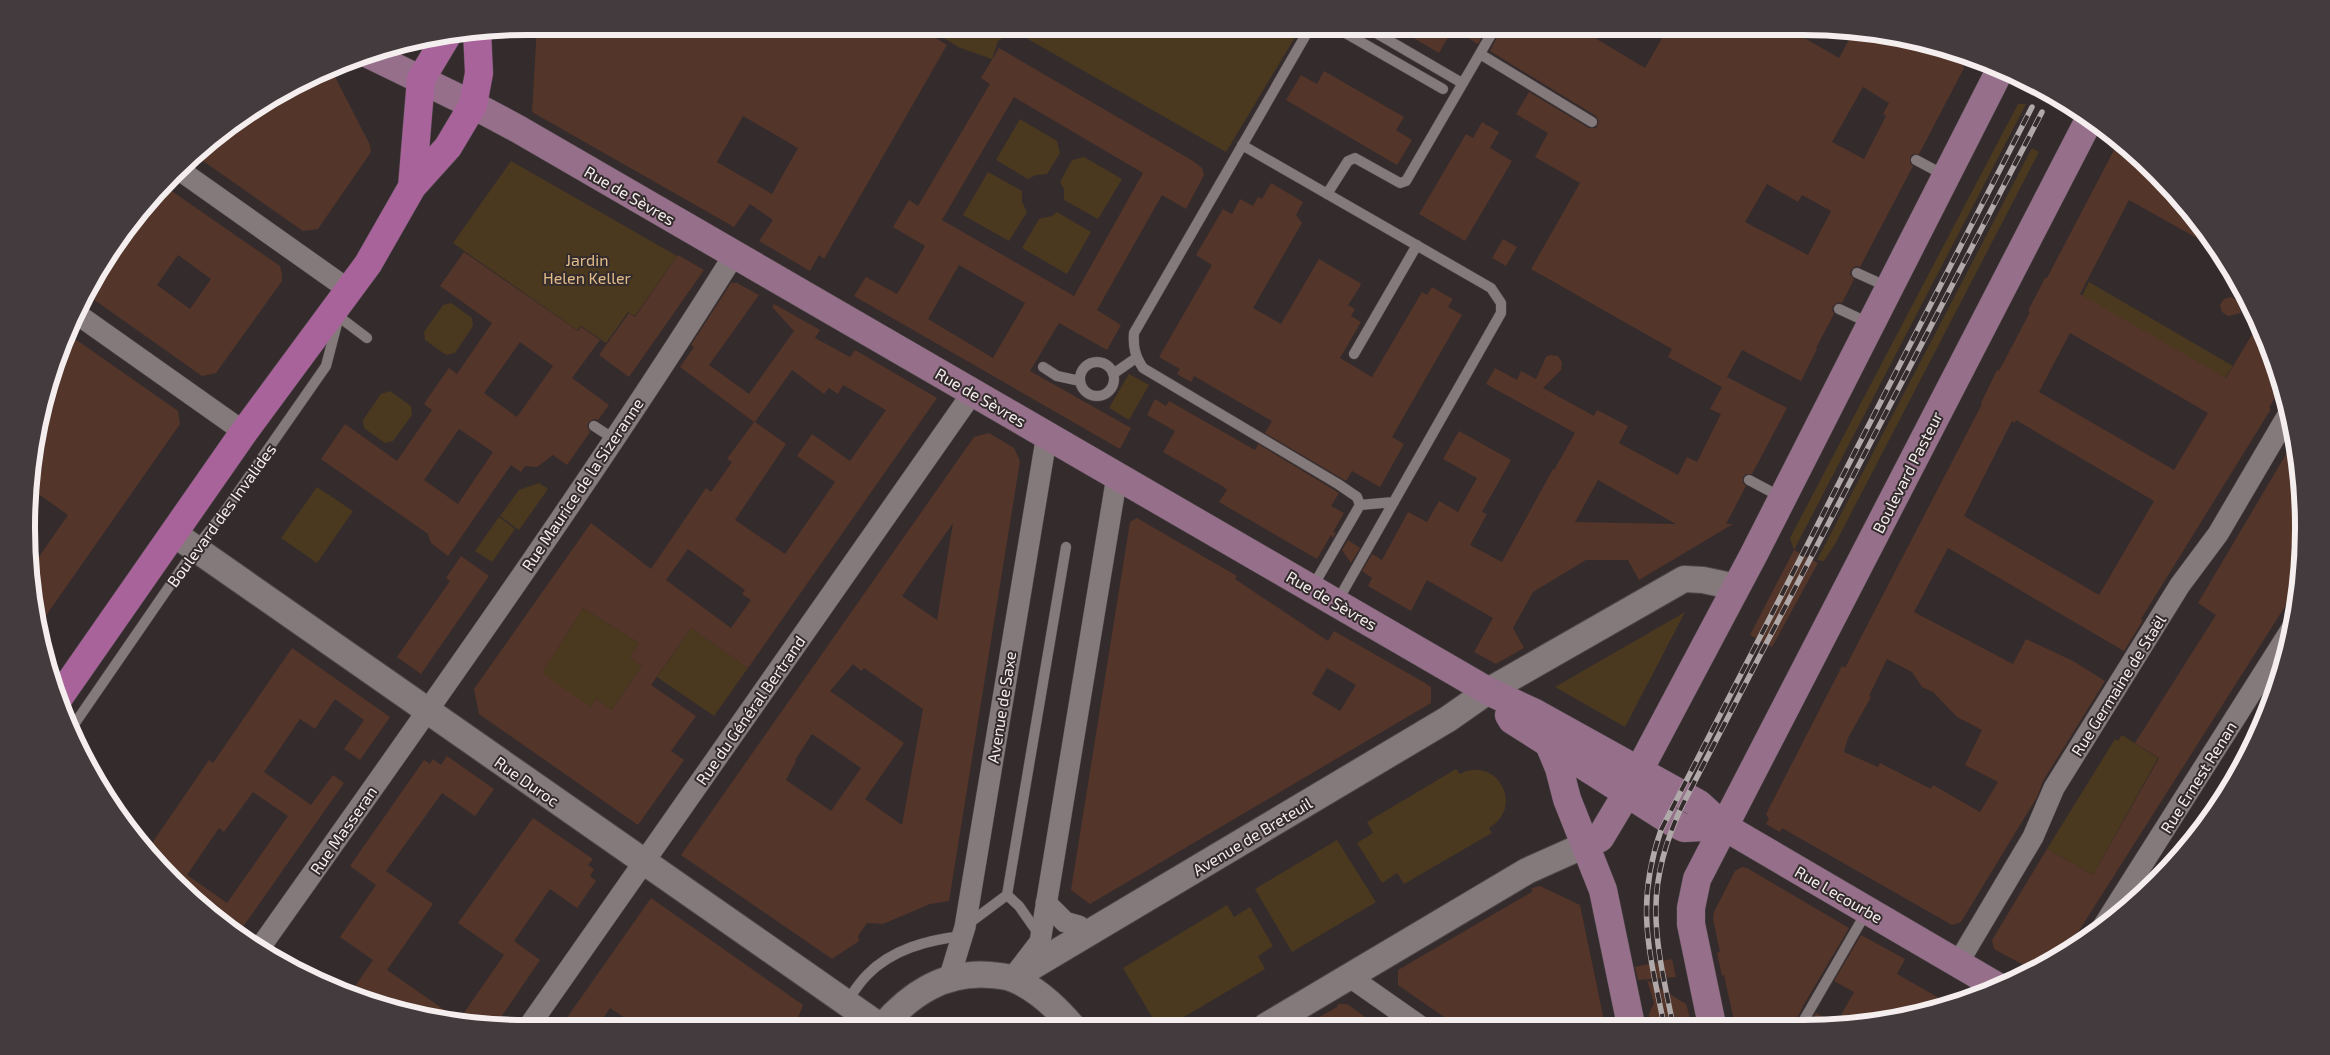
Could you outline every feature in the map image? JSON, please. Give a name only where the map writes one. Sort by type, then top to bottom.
[{"type":"main road","points":[[473,105],[478,73],[477,38]]},
{"type":"main road","points":[[378,58],[421,79],[443,42]]},
{"type":"main road","points":[[1585,845],[1600,838],[1633,781],[1783,498],[1997,75]]},
{"type":"main road","name":"Rue de Sèvres","points":[[421,79],[473,105],[974,392],[1488,691],[1535,713],[1633,781],[1672,822],[1684,828],[1723,826]]},
{"type":"main road","name":"Boulevard des Invalides","points":[[412,187],[421,79]]},
{"type":"main road","name":"Boulevard des Invalides","points":[[63,692],[244,432],[336,314],[349,290],[376,251],[412,187],[448,147],[473,105]]},
{"type":"main road","name":"Boulevard Pasteur","points":[[1711,1020],[1691,924],[1691,908],[1697,879],[2086,125]]},
{"type":"main road","name":"Rue de Sèvres","points":[[1488,691],[1512,720],[1549,744],[1633,781],[1699,804],[1723,826]]},
{"type":"main road","points":[[1549,744],[1559,768],[1567,800],[1603,890],[1630,1020]]},
{"type":"main road","name":"Rue Lecourbe","points":[[1723,826],[1991,983]]},
{"type":"street","points":[[185,174],[349,290]]},
{"type":"street","name":"Rue Maurice de la Sizeranne","points":[[427,711],[614,439],[734,255]]},
{"type":"street","points":[[82,318],[244,432]]},
{"type":"street","name":"Rue du Général Bertrand","points":[[533,1020],[974,392]]},
{"type":"street","name":"Rue Germaine de Staël","points":[[1958,963],[2033,836],[2054,788],[2180,584],[2218,534],[2284,422]]},
{"type":"street","name":"Avenue de Saxe","points":[[949,978],[964,931],[1046,434]]},
{"type":"street","points":[[1013,978],[1040,942],[1117,476]]},
{"type":"street","name":"Rue Duroc","points":[[173,533],[870,1020]]},
{"type":"street","points":[[1488,691],[1684,579],[1703,580],[1736,587]]},
{"type":"street","name":"Rue Ernest Renan","points":[[2115,908],[2280,649]]},
{"type":"street","name":"Avenue de Breteuil","points":[[1013,978],[1448,719],[1488,691]]},
{"type":"street","name":"Rue Masseran","points":[[263,943],[427,711]]},
{"type":"street","points":[[1276,1020],[1527,871],[1585,845]]},
{"type":"street","points":[[1046,903],[1065,922],[1080,926],[1088,934]]},
{"type":"street","points":[[888,1020],[901,1005],[924,990],[949,978],[976,974],[1013,978],[1038,994],[1067,1020]]},
{"type":"street","points":[[1350,977],[1411,1020]]},
{"type":"lane","points":[[1306,35],[1134,333],[1133,346],[1136,358],[1143,368],[1161,381],[1338,484],[1357,497],[1360,504]]},
{"type":"lane","points":[[1349,35],[1443,89]]},
{"type":"lane","points":[[1379,35],[1462,83]]},
{"type":"lane","points":[[1328,194],[1348,162],[1355,158],[1400,183],[1406,181],[1491,35]]},
{"type":"lane","points":[[1480,54],[1592,122]]},
{"type":"lane","points":[[1242,145],[1491,288],[1501,303],[1501,312],[1336,603]]},
{"type":"lane","points":[[1916,160],[1946,176]]},
{"type":"lane","points":[[1354,354],[1417,245]]},
{"type":"lane","points":[[1857,273],[1890,287]]},
{"type":"lane","points":[[1839,309],[1871,324]]},
{"type":"lane","points":[[336,314],[367,338]]},
{"type":"lane","name":"Boulevard des Invalides","points":[[75,723],[196,548],[225,511],[326,366],[336,314]]},
{"type":"lane","points":[[1113,374],[1136,358]]},
{"type":"lane","points":[[1091,364],[1104,364],[1113,374],[1113,386],[1103,395],[1091,395],[1082,387],[1080,381],[1083,370],[1091,364]]},
{"type":"lane","points":[[1043,367],[1057,376],[1080,381]]},
{"type":"lane","points":[[594,426],[614,439]]},
{"type":"lane","points":[[1749,480],[1783,498]]},
{"type":"lane","points":[[1360,504],[1394,502]]},
{"type":"lane","points":[[1312,589],[1360,504]]},
{"type":"lane","points":[[846,1003],[867,975],[887,959],[930,940],[964,931],[1007,895],[1066,547]]},
{"type":"lane","points":[[1007,895],[1019,906],[1040,937]]},
{"type":"lane","points":[[1804,1020],[1867,910]]},
{"type":"green space","points":[[939,35],[1008,35],[998,41],[992,59],[958,47]]},
{"type":"green space","points":[[1021,35],[1296,35],[1226,152]]},
{"type":"green space","points":[[2018,104],[2026,104],[1794,550],[1790,538]]},
{"type":"green space","points":[[1020,119],[1057,141],[1060,153],[1047,174],[1036,175],[1028,179],[996,160]]},
{"type":"green space","points":[[2032,148],[2039,152],[1835,544],[1824,561],[1817,560]]},
{"type":"green space","points":[[1084,157],[1122,179],[1098,219],[1064,200],[1064,189],[1060,182],[1072,160]]},
{"type":"green space","name":"Jardin Helen Keller","points":[[511,161],[677,256],[635,316],[628,312],[606,343],[581,326],[577,330],[453,243]]},
{"type":"green space","points":[[988,172],[1022,191],[1022,202],[1027,212],[1009,241],[963,215]]},
{"type":"green space","points":[[1057,212],[1091,232],[1067,274],[1022,248],[1039,219],[1052,216]]},
{"type":"green space","points":[[2089,282],[2233,366],[2225,378],[2082,296]]},
{"type":"green space","points":[[451,303],[472,318],[473,326],[455,353],[446,355],[425,340],[424,332],[443,305]]},
{"type":"green space","points":[[1129,374],[1149,385],[1129,420],[1109,408]]},
{"type":"green space","points":[[390,391],[411,406],[412,415],[393,441],[385,443],[364,428],[363,420],[381,394]]},
{"type":"green space","points":[[539,483],[548,489],[519,530],[500,516],[519,490]]},
{"type":"green space","points":[[317,487],[353,511],[317,563],[281,538]]},
{"type":"green space","points":[[499,517],[515,529],[492,562],[475,551]]},
{"type":"green space","points":[[583,608],[639,643],[630,658],[642,666],[612,710],[596,699],[589,710],[540,676]]},
{"type":"green space","points":[[1685,612],[1625,727],[1555,687]]},
{"type":"green space","points":[[691,628],[748,668],[714,716],[657,677]]},
{"type":"green space","points":[[2122,735],[2158,758],[2093,875],[2047,849],[2115,739],[2118,741]]},
{"type":"green space","points":[[1456,769],[1460,774],[1473,770],[1485,771],[1495,777],[1502,786],[1506,796],[1505,808],[1500,819],[1489,828],[1492,833],[1404,884],[1397,873],[1382,883],[1357,843],[1373,833],[1367,822]]},
{"type":"green space","points":[[1337,840],[1376,902],[1292,952],[1255,889]]},
{"type":"green space","points":[[1227,905],[1234,917],[1250,907],[1273,946],[1258,956],[1265,969],[1179,1020],[1154,1020],[1123,968]]},
{"type":"building","points":[[536,35],[931,35],[947,45],[824,259],[819,255],[810,271],[759,241],[773,220],[750,204],[734,227],[532,112]],"holes":[[[743,116],[798,148],[772,194],[717,162]]]},
{"type":"building","points":[[1408,35],[1450,35],[1439,53]]},
{"type":"building","points":[[1463,35],[1483,35],[1478,44]]},
{"type":"building","points":[[1498,35],[1590,35],[1645,68],[1664,35],[1799,35],[1839,58],[1850,37],[1899,44],[1930,52],[1962,61],[1964,68],[1919,154],[1913,154],[1910,157],[1910,163],[1913,166],[1860,267],[1856,266],[1851,270],[1850,274],[1854,279],[1842,303],[1838,302],[1833,306],[1832,310],[1835,315],[1816,348],[1801,381],[1742,350],[1727,377],[1787,408],[1752,474],[1746,474],[1743,477],[1743,483],[1746,486],[1726,524],[1733,524],[1639,580],[1628,560],[1586,560],[1533,592],[1513,628],[1524,648],[1496,664],[1474,652],[1493,618],[1427,580],[1411,611],[1368,586],[1372,578],[1362,571],[1372,554],[1382,560],[1408,512],[1427,522],[1439,501],[1458,512],[1477,478],[1443,459],[1459,431],[1511,460],[1482,512],[1487,514],[1470,545],[1502,562],[1575,433],[1486,384],[1495,368],[1517,380],[1521,371],[1536,379],[1546,357],[1550,355],[1558,356],[1562,362],[1561,370],[1543,388],[1594,416],[1597,410],[1628,426],[1619,443],[1678,475],[1687,457],[1697,462],[1721,414],[1710,409],[1722,387],[1668,357],[1672,349],[1531,269],[1580,183],[1535,157],[1548,133],[1516,114],[1529,92],[1589,128],[1596,128],[1599,122],[1596,116],[1490,51]],"holes":[[[1863,87],[1889,103],[1883,114],[1886,116],[1864,159],[1832,142]],[[1767,184],[1798,202],[1802,195],[1831,211],[1808,255],[1745,222]],[[1598,480],[1676,524],[1575,522]]]},
{"type":"building","points":[[999,48],[1202,168],[1204,175],[1186,209],[1162,195],[1097,310],[1121,325],[1107,350],[1059,323],[1030,371],[1131,428],[1120,449],[854,296],[866,277],[897,294],[908,276],[925,246],[893,227],[909,200],[918,206],[990,84],[981,78]],"holes":[[[1014,97],[1143,173],[1074,296],[942,220]],[[959,265],[1025,303],[993,358],[928,319]]]},
{"type":"building","points":[[1324,71],[1404,117],[1396,130],[1412,140],[1397,165],[1286,100],[1301,75],[1317,84]]},
{"type":"building","points":[[334,74],[370,145],[371,152],[318,229],[303,231],[201,159],[254,118],[281,101]]},
{"type":"building","points":[[1482,122],[1499,132],[1490,148],[1512,161],[1465,241],[1419,214],[1466,134],[1473,138]]},
{"type":"building","points":[[2114,150],[2129,159],[2151,179],[2173,203],[2203,241],[2129,200],[2080,294],[2226,378],[2254,331],[2277,395],[2269,408],[2271,409],[2141,619],[2143,620],[2124,651],[1948,548],[1914,612],[2013,664],[2026,639],[2073,661],[2105,681],[2043,781],[2037,797],[1961,922],[1952,925],[1782,828],[1780,832],[1766,824],[1769,819],[1766,814],[1842,666],[1845,668],[1982,404],[1997,370],[1999,371],[2030,312],[2028,311],[2045,278],[2047,278]],"holes":[[[2070,333],[2208,413],[2174,470],[2039,392]],[[2016,420],[2154,501],[2099,595],[1964,516],[2012,421],[2015,423]],[[1887,659],[1912,672],[1922,687],[1933,692],[1957,717],[1982,730],[1965,765],[1998,782],[1980,812],[1933,785],[1931,789],[1880,763],[1878,767],[1844,752],[1848,738],[1871,697],[1869,696]]]},
{"type":"building","points":[[1271,183],[1303,202],[1296,215],[1302,223],[1253,308],[1281,324],[1319,259],[1361,285],[1348,305],[1355,309],[1351,316],[1361,322],[1340,358],[1372,377],[1422,292],[1427,295],[1432,287],[1453,299],[1448,307],[1462,315],[1392,437],[1404,444],[1380,487],[1352,471],[1346,481],[1265,433],[1272,421],[1194,376],[1191,382],[1177,374],[1180,369],[1159,357],[1212,265],[1196,255],[1223,209],[1232,214],[1240,199],[1253,206],[1258,197],[1262,199]]},
{"type":"building","points":[[169,189],[280,266],[282,274],[282,281],[216,373],[202,376],[92,298],[118,254]],"holes":[[[178,255],[211,279],[190,309],[157,285]]]},
{"type":"building","points":[[1503,239],[1517,247],[1506,266],[1492,258]]},
{"type":"building","points":[[464,252],[578,331],[581,327],[600,340],[572,378],[609,405],[598,420],[594,419],[589,422],[587,426],[590,432],[567,465],[553,455],[537,467],[525,466],[521,472],[511,465],[448,556],[431,543],[428,534],[321,459],[345,424],[397,461],[432,410],[424,404],[437,385],[449,368],[457,374],[492,323],[440,286]],"holes":[[[520,342],[553,366],[517,417],[484,393]],[[459,429],[493,452],[458,504],[424,480]]]},
{"type":"building","points":[[678,255],[704,270],[629,377],[599,355],[629,313],[635,317]]},
{"type":"building","points":[[731,283],[737,283],[759,295],[709,365],[749,394],[794,331],[772,307],[774,304],[820,330],[815,338],[850,357],[855,350],[937,398],[748,668],[691,628],[651,685],[696,716],[671,751],[684,760],[638,825],[479,714],[474,689],[591,523],[651,569],[706,488],[711,492],[732,462],[727,459],[754,422],[680,367],[694,347],[691,345]],"holes":[[[792,370],[824,394],[829,388],[838,394],[843,385],[886,410],[850,461],[812,434],[797,456],[835,482],[785,554],[735,520],[786,444],[755,422]],[[688,549],[745,590],[742,594],[751,600],[731,628],[666,580]],[[583,608],[639,643],[630,658],[642,666],[612,710],[596,699],[591,707],[542,673]]]},
{"type":"building","points":[[2230,297],[2237,300],[2241,313],[2228,316],[2222,312],[2220,305],[2224,299]]},
{"type":"building","points":[[73,337],[178,411],[180,424],[43,619],[36,561],[68,515],[36,492],[44,431],[61,369]]},
{"type":"building","points":[[1155,399],[1166,406],[1169,401],[1255,450],[1258,444],[1339,493],[1331,506],[1344,513],[1333,532],[1336,533],[1333,538],[1331,535],[1317,559],[1219,502],[1227,490],[1224,487],[1163,452],[1175,431],[1147,415]]},
{"type":"building","points":[[989,433],[1014,448],[1020,461],[949,901],[930,904],[883,924],[867,923],[858,936],[859,941],[832,959],[681,855],[974,437]],"holes":[[[953,523],[937,620],[902,596]],[[853,664],[861,671],[864,668],[923,709],[902,825],[865,799],[904,743],[830,691]],[[812,734],[861,768],[831,811],[786,780],[795,760]]]},
{"type":"building","points":[[2289,449],[2294,495],[2294,501],[2291,506],[2294,508],[2295,528],[2290,599],[2074,938],[2026,966],[1994,949],[1992,940],[2047,849],[2093,875],[2159,758],[2135,743],[2216,615],[2198,603]]},
{"type":"building","points":[[1137,518],[1237,576],[1235,579],[1328,641],[1334,631],[1425,683],[1431,687],[1431,703],[1090,904],[1071,890],[1130,522]],"holes":[[[1327,668],[1356,685],[1340,711],[1312,694]]]},
{"type":"building","points":[[1348,540],[1360,548],[1351,563],[1342,550]]},
{"type":"building","points":[[1794,550],[1818,563],[1772,647],[1750,635]]},
{"type":"building","points":[[461,556],[489,576],[421,674],[397,657],[450,581],[446,578]]},
{"type":"building","points":[[292,648],[390,717],[360,760],[344,749],[364,720],[335,699],[315,729],[300,719],[264,772],[311,805],[333,775],[344,783],[242,928],[203,898],[179,876],[151,845],[209,760],[213,763]],"holes":[[[253,792],[288,816],[227,903],[187,875],[219,828],[224,832]]]},
{"type":"building","points":[[447,756],[494,789],[475,816],[442,793],[386,871],[433,904],[387,970],[450,1014],[400,1003],[354,988],[373,960],[340,937],[376,885],[350,866],[424,760],[430,764],[433,759],[441,765]]},
{"type":"building","points":[[533,818],[593,859],[588,865],[594,869],[590,876],[596,881],[577,908],[550,889],[514,941],[540,960],[500,1019],[462,1016],[504,955],[458,923]]},
{"type":"building","points":[[1742,867],[1747,868],[1849,928],[1796,1020],[1734,1020],[1717,953],[1720,952],[1713,919],[1714,912],[1735,871]]},
{"type":"building","points":[[1540,886],[1580,905],[1604,1020],[1448,1020],[1398,985],[1398,970],[1532,892],[1532,888]]},
{"type":"building","points":[[651,898],[803,1005],[797,1020],[628,1020],[610,1008],[602,1020],[565,1020]]},
{"type":"building","points":[[1861,935],[1905,959],[1897,974],[1942,1000],[1899,1011],[1839,1019],[1854,992],[1834,981]]},
{"type":"building","points":[[1672,959],[1676,977],[1638,980],[1635,967]]},
{"type":"building","points":[[1647,980],[1686,1004],[1691,1020],[1650,1020],[1649,1014],[1654,1003]]},
{"type":"building","points":[[1338,1004],[1347,1004],[1370,1020],[1314,1020],[1337,1007]]},
{"type":"building","points":[[1816,1013],[1827,1019],[1812,1020]]},
{"type":"railway","points":[[1663,1020],[1647,928],[1648,882],[1661,830],[2032,107]]},
{"type":"railway","points":[[1672,1020],[1657,939],[1656,913],[1657,888],[1670,834],[1683,804],[2042,112]]}]
